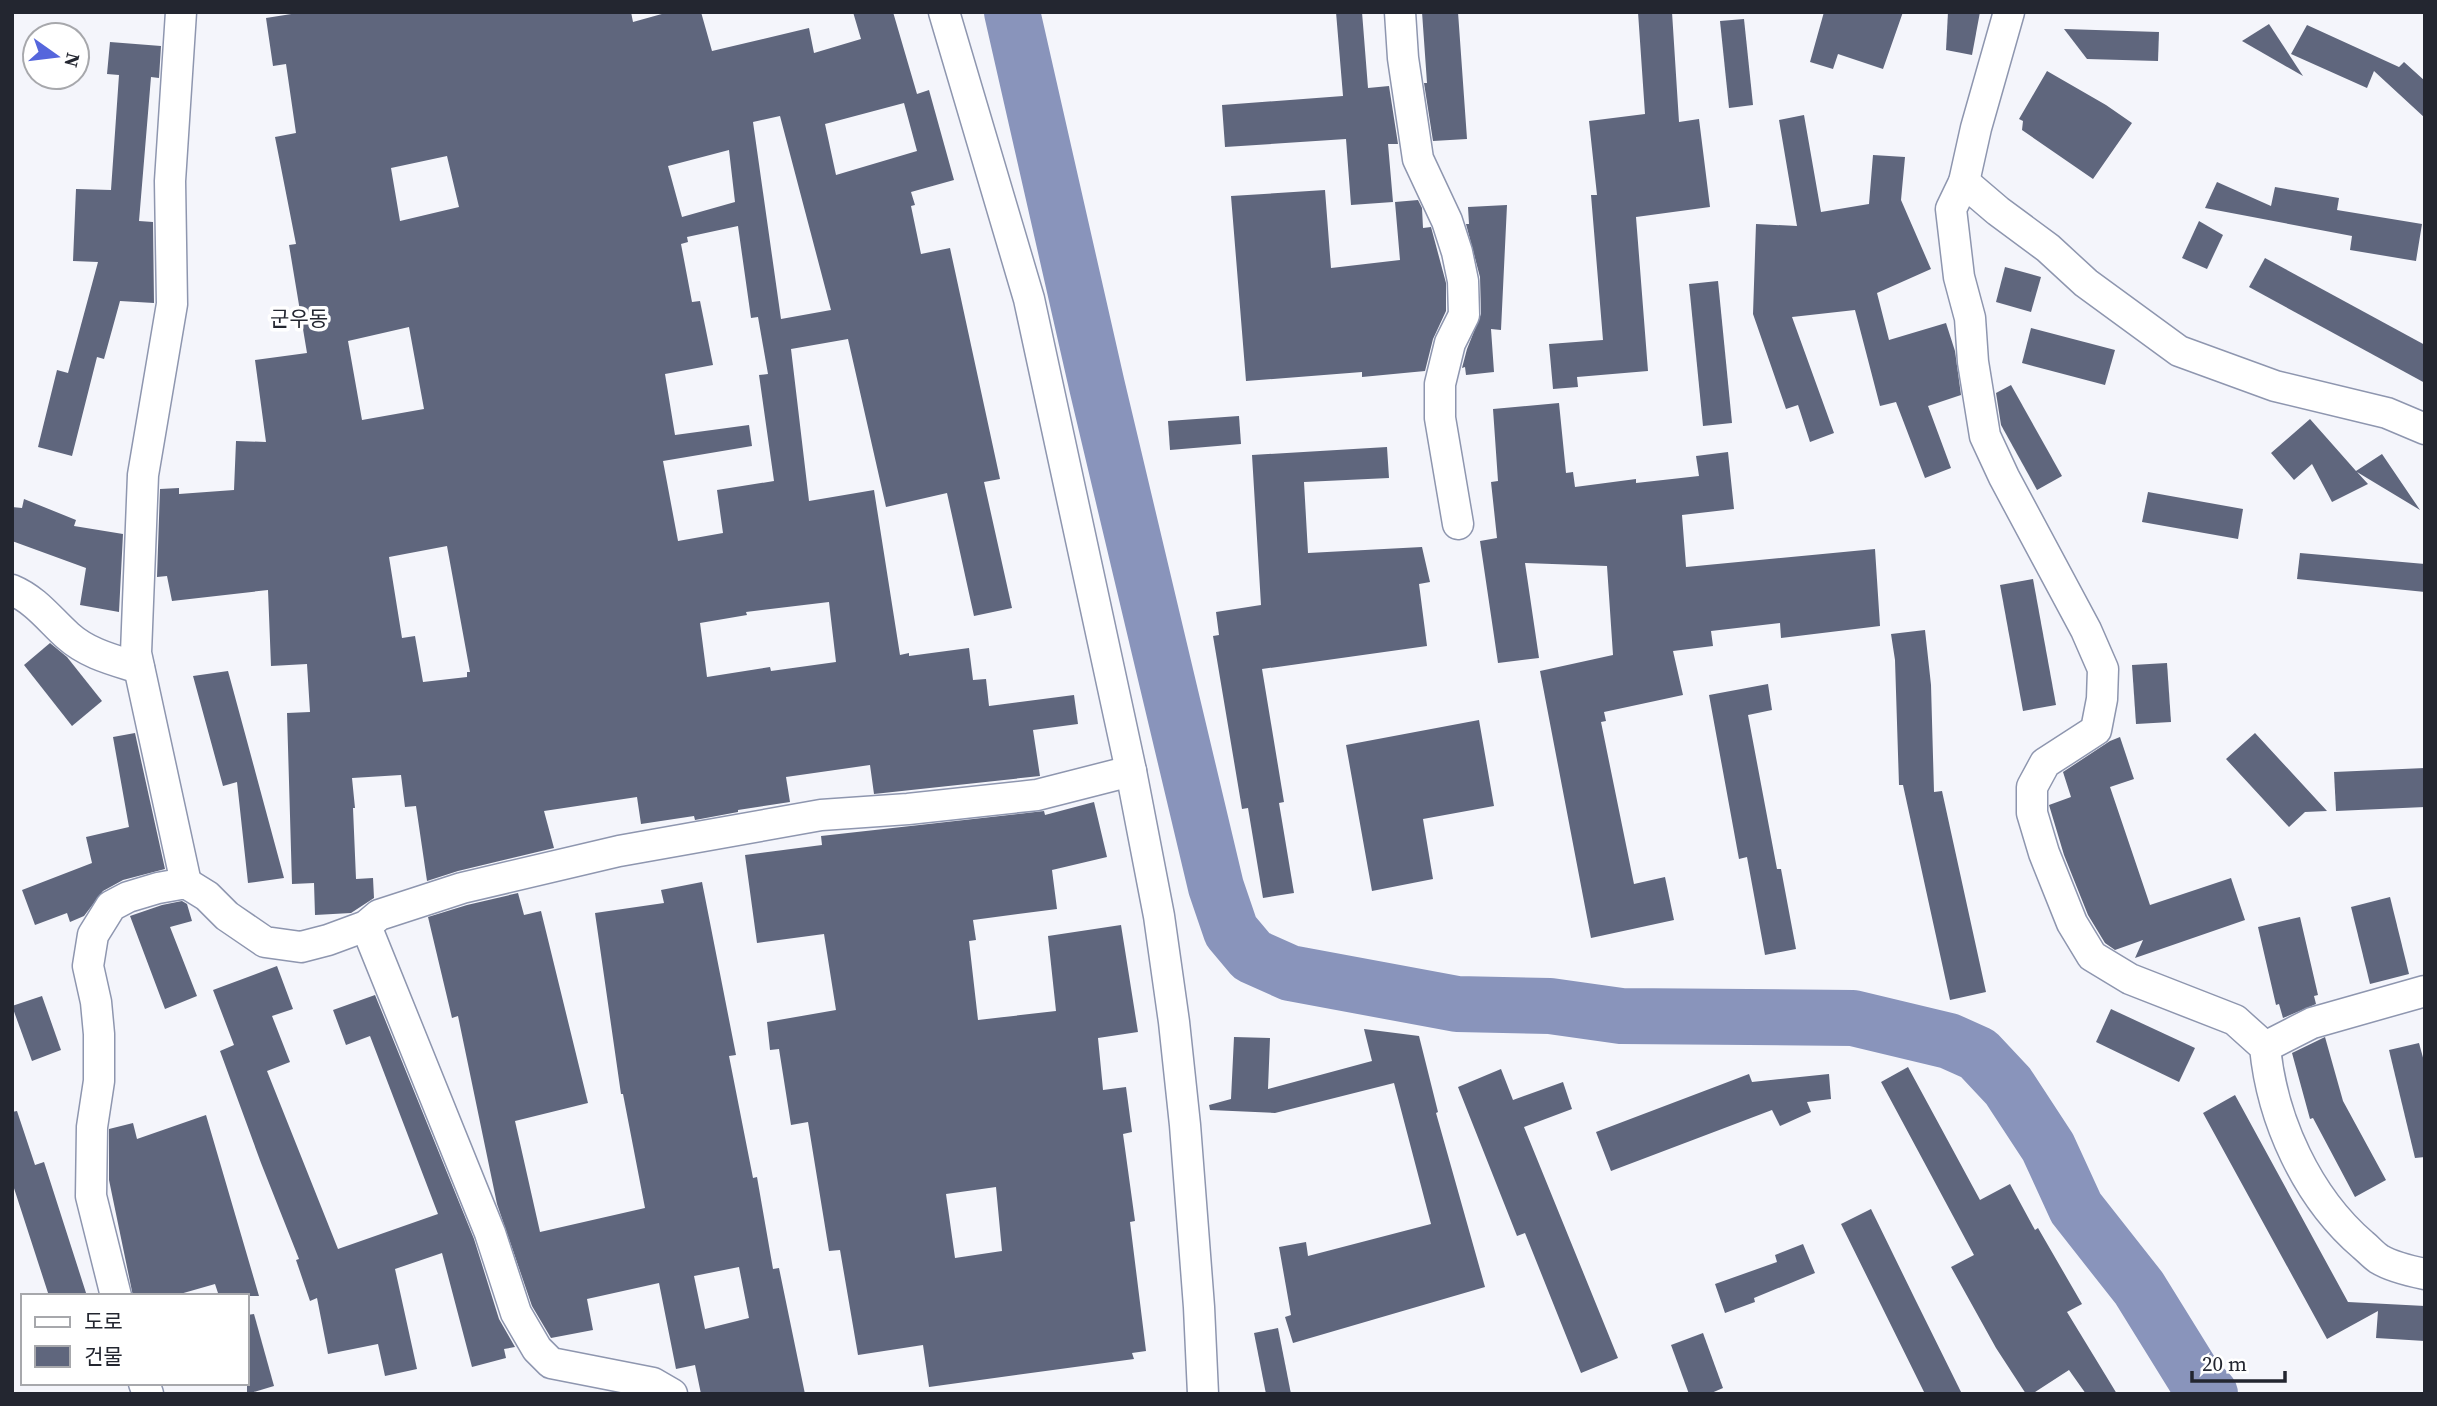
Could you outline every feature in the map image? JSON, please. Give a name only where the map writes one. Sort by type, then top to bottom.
[{"type":"street","points":[[181,12],[170,181],[172,304],[143,475],[136,653],[186,883]]},
{"type":"street","points":[[944,12],[1029,299],[1131,771],[1159,916],[1174,1022],[1199,1307],[1203,1394]]},
{"type":"street","points":[[1399,12],[1403,58],[1419,159],[1432,193],[1447,221],[1463,281],[1464,315],[1450,343],[1440,384],[1440,418],[1458,524]]},
{"type":"street","points":[[2009,12],[1976,128],[1964,182],[1951,209],[1959,277],[1970,318],[1973,362],[1985,436],[2004,477],[2081,618],[2103,669],[2102,699],[2096,730],[2045,763],[2032,787],[2032,813],[2044,853],[2072,923],[2092,956],[2130,979],[2235,1020],[2265,1047],[2268,1076],[2283,1125],[2307,1177],[2343,1228],[2379,1259],[2411,1272],[2425,1274]]},
{"type":"street","points":[[1964,182],[1997,211],[2048,248],[2086,283],[2179,351],[2275,386],[2387,413],[2425,429]]},
{"type":"street","points":[[12,590],[24,595],[69,637],[93,653],[139,668]]},
{"type":"street","points":[[116,1294],[91,1196],[92,1127],[99,1081],[99,1034],[96,1002],[88,966],[93,934],[111,906],[128,897],[186,883],[207,896],[227,915],[265,942],[301,947],[366,926],[379,915],[462,888],[619,851],[821,814],[908,809],[1037,795],[1131,771]]},
{"type":"street","points":[[366,926],[490,1233],[516,1313],[537,1349],[551,1363],[653,1382],[672,1394]]},
{"type":"street","points":[[2265,1047],[2312,1023],[2425,991]]},
{"type":"building","points":[[304,12],[631,12],[633,22],[669,12],[701,12],[712,51],[809,28],[814,53],[861,39],[853,12],[893,12],[917,94],[929,90],[954,180],[911,192],[915,205],[911,206],[921,254],[950,248],[1000,479],[984,482],[1012,608],[974,616],[947,493],[886,507],[848,339],[791,349],[809,501],[874,490],[900,655],[969,648],[973,680],[986,679],[989,706],[1074,695],[1078,724],[1033,730],[1040,776],[874,794],[870,765],[786,777],[790,802],[695,820],[694,816],[641,824],[637,797],[544,811],[554,848],[427,881],[416,806],[405,807],[401,775],[352,778],[356,879],[373,878],[374,898],[351,913],[315,915],[314,883],[292,884],[287,713],[310,712],[307,664],[271,666],[268,590],[172,601],[167,576],[157,577],[160,489],[179,488],[179,494],[234,490],[236,441],[266,442],[255,360],[307,353],[289,245],[296,244],[275,137],[296,133],[286,64],[273,66],[266,18]],"holes":[[[904,103],[917,151],[836,175],[825,124]],[[780,116],[831,310],[781,319],[753,122]],[[729,150],[735,202],[682,217],[668,166]],[[447,156],[459,207],[400,221],[391,168]],[[738,226],[751,318],[758,317],[768,374],[759,375],[774,481],[717,490],[723,533],[678,541],[663,461],[752,446],[749,425],[675,435],[665,374],[713,365],[700,301],[692,302],[681,244],[688,242],[687,237]],[[409,327],[424,409],[362,420],[348,341]],[[447,546],[470,672],[467,672],[467,677],[423,682],[415,636],[402,638],[389,557]],[[829,602],[836,662],[771,671],[770,667],[707,677],[700,623],[747,615],[746,612]]]},
{"type":"building","points":[[1336,12],[1362,12],[1368,88],[1389,86],[1398,144],[1388,144],[1393,202],[1351,205],[1346,139],[1225,147],[1222,105],[1343,96]]},
{"type":"building","points":[[1422,12],[1458,12],[1467,139],[1433,141],[1424,83],[1427,83]]},
{"type":"building","points":[[1638,12],[1672,12],[1679,122],[1699,119],[1710,207],[1636,217],[1648,371],[1577,377],[1578,387],[1553,389],[1549,344],[1603,340],[1591,195],[1597,195],[1589,121],[1645,114]]},
{"type":"building","points":[[1824,12],[1903,12],[1883,69],[1838,54],[1833,69],[1810,62]]},
{"type":"building","points":[[1948,12],[1980,12],[1972,55],[1946,50]]},
{"type":"building","points":[[1744,19],[1753,105],[1729,108],[1720,21]]},
{"type":"building","points":[[2269,24],[2303,76],[2242,41]]},
{"type":"building","points":[[2307,25],[2399,67],[2404,62],[2425,81],[2425,118],[2374,71],[2367,88],[2291,54]]},
{"type":"building","points":[[2064,29],[2159,32],[2158,61],[2087,59]]},
{"type":"building","points":[[110,42],[161,46],[159,78],[151,77],[139,221],[153,222],[154,303],[120,301],[104,359],[97,357],[72,456],[38,447],[57,370],[68,373],[98,262],[73,261],[76,189],[111,190],[119,75],[107,74]]},
{"type":"building","points":[[2047,71],[2132,123],[2093,179],[2022,130],[2023,121],[2019,119]]},
{"type":"building","points":[[1804,115],[1821,212],[1869,204],[1873,155],[1905,157],[1901,200],[1931,269],[1877,293],[1889,340],[1946,323],[1955,351],[1961,395],[1928,406],[1951,468],[1925,478],[1896,402],[1880,406],[1855,310],[1792,317],[1834,433],[1810,442],[1798,405],[1786,409],[1753,314],[1756,224],[1797,226],[1779,120]]},
{"type":"building","points":[[2217,182],[2271,206],[2275,187],[2339,198],[2337,210],[2422,224],[2416,261],[2350,250],[2352,236],[2205,208]]},
{"type":"building","points":[[1325,190],[1331,268],[1400,260],[1395,202],[1418,200],[1422,208],[1423,228],[1431,227],[1446,283],[1446,311],[1433,339],[1425,371],[1362,377],[1362,372],[1246,381],[1231,196]]},
{"type":"building","points":[[1507,205],[1501,330],[1491,329],[1494,372],[1466,375],[1465,367],[1462,368],[1481,314],[1480,277],[1466,224],[1469,224],[1468,207]]},
{"type":"building","points":[[2199,221],[2223,235],[2207,269],[2182,258]]},
{"type":"building","points":[[2265,258],[2425,345],[2425,383],[2249,287]]},
{"type":"building","points":[[2005,267],[2041,277],[2031,312],[1996,302]]},
{"type":"building","points":[[1718,281],[1732,423],[1703,426],[1689,284]]},
{"type":"building","points":[[2031,328],[2115,350],[2105,385],[2022,363]]},
{"type":"building","points":[[2011,385],[2062,476],[2037,490],[2001,425],[1996,393]]},
{"type":"building","points":[[1559,403],[1566,473],[1573,472],[1575,487],[1636,479],[1636,483],[1699,476],[1696,456],[1728,452],[1734,509],[1682,515],[1686,567],[1875,549],[1880,626],[1781,638],[1780,623],[1711,631],[1713,646],[1673,651],[1683,695],[1604,712],[1606,721],[1601,722],[1634,884],[1665,877],[1674,920],[1591,938],[1540,671],[1613,655],[1607,566],[1525,563],[1539,658],[1498,663],[1480,541],[1497,538],[1491,482],[1498,481],[1493,409]]},
{"type":"building","points":[[1239,416],[1241,444],[1170,450],[1168,421]]},
{"type":"building","points":[[2310,419],[2356,471],[2382,454],[2420,510],[2357,472],[2368,484],[2332,502],[2312,464],[2294,480],[2271,453]]},
{"type":"building","points":[[1387,447],[1389,478],[1304,482],[1308,553],[1422,547],[1430,582],[1419,584],[1427,646],[1262,669],[1284,802],[1279,803],[1294,893],[1263,898],[1248,808],[1242,809],[1213,636],[1219,635],[1216,612],[1261,605],[1252,455]]},
{"type":"building","points":[[2148,492],[2243,509],[2238,539],[2142,522]]},
{"type":"building","points":[[24,499],[76,520],[74,526],[123,534],[119,612],[80,605],[86,568],[12,541],[12,507],[22,508]]},
{"type":"building","points":[[2300,553],[2425,564],[2425,592],[2297,579]]},
{"type":"building","points":[[2033,579],[2056,705],[2023,711],[2000,585]]},
{"type":"building","points":[[1925,630],[1931,685],[1934,792],[1942,791],[1986,992],[1950,1000],[1903,785],[1899,785],[1895,660],[1891,634]]},
{"type":"building","points":[[50,643],[67,657],[102,701],[72,726],[24,665]]},
{"type":"building","points":[[2167,663],[2171,722],[2136,724],[2132,665]]},
{"type":"building","points":[[228,671],[284,878],[248,883],[237,782],[223,786],[193,676]]},
{"type":"building","points":[[1768,684],[1772,710],[1748,715],[1777,869],[1781,869],[1796,949],[1765,955],[1747,857],[1739,859],[1709,695]]},
{"type":"building","points":[[1479,720],[1494,806],[1423,819],[1433,879],[1372,891],[1346,745]]},
{"type":"building","points":[[135,733],[165,869],[123,880],[103,891],[84,916],[70,922],[67,913],[35,925],[22,890],[92,863],[86,837],[129,827],[113,737]]},
{"type":"building","points":[[2255,733],[2327,811],[2305,812],[2289,827],[2226,759]]},
{"type":"building","points":[[2120,737],[2134,779],[2110,787],[2150,905],[2231,878],[2245,920],[2135,958],[2143,940],[2115,950],[2105,943],[2088,915],[2064,855],[2049,805],[2071,797],[2063,772]]},
{"type":"building","points":[[2425,768],[2425,807],[2336,811],[2334,772]]},
{"type":"building","points":[[1094,802],[1107,857],[1052,870],[1057,909],[973,920],[976,940],[969,941],[978,1020],[1056,1011],[1048,936],[1121,925],[1138,1032],[1098,1038],[1103,1090],[1126,1087],[1132,1132],[1123,1134],[1135,1221],[1130,1222],[1146,1351],[1132,1353],[1134,1359],[929,1387],[923,1345],[858,1355],[840,1250],[829,1251],[808,1122],[791,1125],[779,1049],[770,1050],[767,1022],[836,1010],[824,934],[757,943],[745,855],[822,845],[821,836],[1044,811],[1045,815]],"holes":[[[996,1187],[1002,1251],[955,1258],[946,1194]]]},
{"type":"building","points":[[702,882],[736,1055],[729,1056],[753,1178],[757,1177],[773,1269],[779,1268],[805,1394],[701,1394],[695,1365],[676,1369],[659,1283],[587,1299],[593,1330],[551,1338],[532,1306],[497,1204],[458,1016],[452,1018],[428,917],[518,893],[524,915],[541,911],[588,1103],[515,1121],[540,1232],[645,1208],[621,1094],[595,913],[664,903],[661,890]],"holes":[[[739,1267],[749,1318],[705,1329],[694,1276]]]},
{"type":"building","points":[[2390,897],[2409,974],[2370,984],[2351,907]]},
{"type":"building","points":[[182,901],[187,904],[192,921],[170,927],[197,996],[165,1009],[130,916]]},
{"type":"building","points":[[2300,917],[2318,995],[2314,996],[2316,1004],[2283,1018],[2279,1004],[2276,1005],[2258,927]]},
{"type":"building","points":[[277,966],[293,1009],[272,1016],[290,1062],[267,1071],[338,1249],[438,1214],[370,1036],[346,1045],[333,1010],[375,995],[474,1239],[499,1319],[515,1347],[504,1349],[506,1358],[472,1367],[442,1253],[395,1269],[417,1369],[385,1376],[378,1344],[328,1354],[317,1298],[310,1301],[296,1260],[299,1259],[220,1051],[234,1045],[213,990]]},
{"type":"building","points":[[42,996],[61,1050],[32,1061],[12,1006]]},
{"type":"building","points":[[2111,1009],[2195,1048],[2179,1082],[2096,1042]]},
{"type":"building","points":[[1364,1029],[1419,1036],[1438,1112],[1436,1113],[1485,1287],[1293,1343],[1285,1317],[1291,1315],[1279,1247],[1306,1242],[1308,1256],[1431,1224],[1394,1083],[1275,1113],[1210,1110],[1209,1105],[1231,1099],[1234,1037],[1270,1038],[1268,1089],[1372,1061]]},
{"type":"building","points":[[2325,1037],[2343,1101],[2386,1180],[2355,1197],[2313,1118],[2310,1119],[2292,1053]]},
{"type":"building","points":[[2419,1043],[2425,1065],[2425,1157],[2415,1158],[2389,1050]]},
{"type":"building","points":[[1908,1067],[1980,1200],[2010,1184],[2035,1230],[2038,1228],[2082,1304],[2067,1312],[2117,1394],[2086,1394],[2069,1370],[2032,1394],[2026,1394],[1996,1348],[1951,1267],[1974,1255],[1881,1082]]},
{"type":"building","points":[[1501,1069],[1513,1100],[1563,1082],[1572,1109],[1524,1127],[1618,1358],[1581,1373],[1525,1233],[1517,1236],[1458,1087]]},
{"type":"building","points":[[1749,1074],[1752,1082],[1829,1074],[1831,1099],[1807,1102],[1811,1112],[1780,1126],[1772,1110],[1611,1171],[1596,1132]]},
{"type":"building","points":[[2235,1095],[2348,1302],[2425,1306],[2425,1341],[2376,1338],[2378,1311],[2327,1339],[2203,1113]]},
{"type":"building","points":[[17,1111],[35,1165],[44,1162],[86,1294],[48,1294],[12,1182],[12,1112]]},
{"type":"building","points":[[206,1115],[259,1296],[218,1294],[215,1284],[180,1294],[133,1294],[109,1180],[109,1129],[133,1123],[137,1139]]},
{"type":"building","points":[[1871,1209],[1962,1394],[1925,1394],[1841,1224]]},
{"type":"building","points":[[1803,1244],[1815,1273],[1754,1298],[1755,1302],[1725,1313],[1715,1284],[1777,1262],[1775,1255]]},
{"type":"building","points":[[254,1314],[274,1386],[247,1394],[248,1385],[248,1315]]},
{"type":"building","points":[[1278,1328],[1291,1394],[1266,1394],[1254,1333]]},
{"type":"building","points":[[1703,1333],[1723,1388],[1709,1394],[1689,1394],[1671,1345]]},
{"type":"waterway","points":[[1012,12],[1097,386],[1216,887],[1231,931],[1252,956],[1290,973],[1457,1004],[1550,1006],[1621,1016],[1853,1018],[1949,1041],[1978,1054],[2008,1086],[2048,1147],[2076,1208],[2139,1288],[2196,1380],[2210,1394]]},
{"type":"district","name":"군우동","points":[[299,318]]}]
